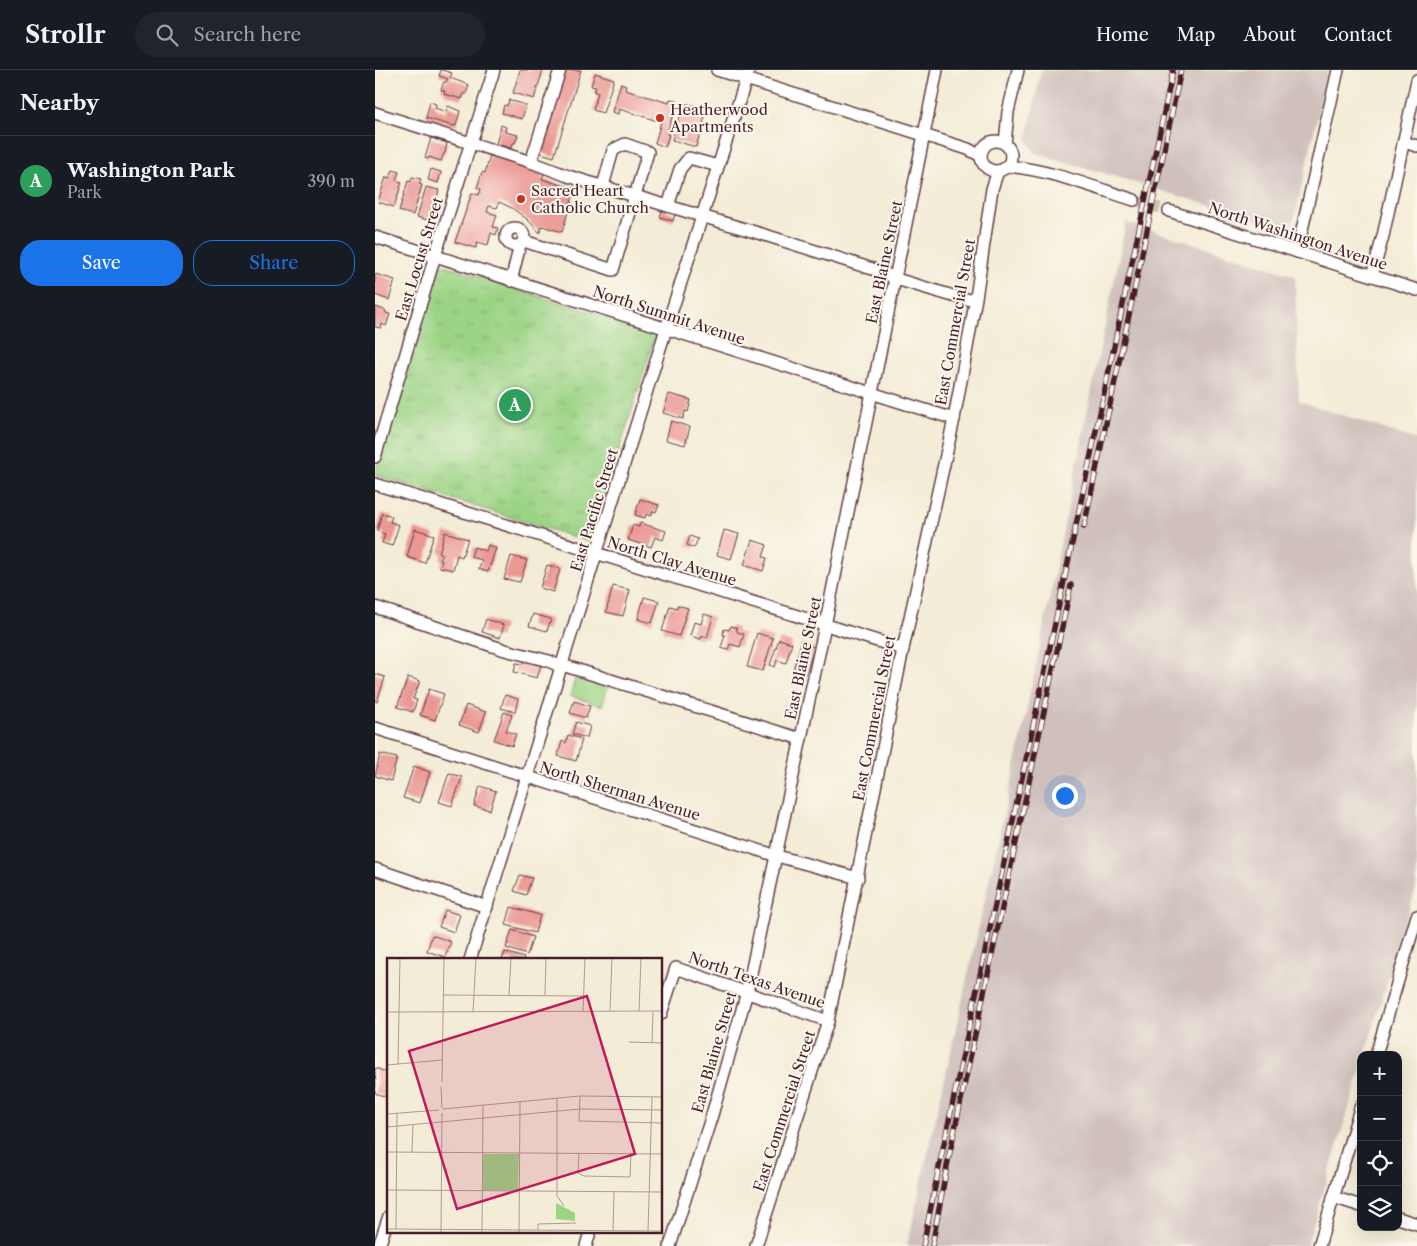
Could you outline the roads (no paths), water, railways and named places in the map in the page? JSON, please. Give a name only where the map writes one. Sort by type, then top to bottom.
[{"type":"street","name":"East Locust Street","points":[[375,457],[435,256],[494,70]]},
{"type":"street","points":[[531,162],[560,70]]},
{"type":"street","points":[[717,70],[748,75],[968,149],[981,156]]},
{"type":"street","name":"East Blaine Street","points":[[670,1246],[712,1116],[747,992],[825,625],[937,70]]},
{"type":"street","points":[[998,169],[1011,157],[1007,148],[1008,112],[1018,70]]},
{"type":"street","points":[[1297,252],[1338,70]]},
{"type":"street","name":"East Pacific Street","points":[[471,958],[665,329],[748,75]]},
{"type":"street","points":[[1372,276],[1383,236],[1417,80]]},
{"type":"street","points":[[1008,112],[989,144],[982,151],[982,161],[998,169],[1023,167],[1134,200]]},
{"type":"street","points":[[375,113],[531,162],[568,176],[882,272],[896,279],[975,301]]},
{"type":"street","points":[[968,149],[1001,142],[1023,167]]},
{"type":"street","points":[[1404,142],[1417,146]]},
{"type":"street","points":[[511,281],[522,243],[613,270],[647,152],[625,144],[613,150],[603,186]]},
{"type":"street","points":[[668,206],[680,169],[689,158],[718,166]]},
{"type":"street","name":"East Commercial Street","points":[[756,1246],[828,1021],[903,649],[954,419],[992,189],[998,169]]},
{"type":"street","name":"North Washington Avenue","points":[[1169,211],[1417,290]]},
{"type":"street","name":"North Summit Avenue","points":[[375,237],[954,419]]},
{"type":"street","name":"North Clay Avenue","points":[[375,484],[903,649]]},
{"type":"street","points":[[375,607],[505,650],[549,661],[801,739]]},
{"type":"street","name":"North Sherman Avenue","points":[[375,728],[777,856],[858,878]]},
{"type":"street","points":[[375,869],[487,907]]},
{"type":"street","points":[[1377,1051],[1417,916]]},
{"type":"street","name":"North Texas Avenue","points":[[663,1008],[676,968],[828,1021]]},
{"type":"street","points":[[1319,1246],[1357,1118]]},
{"type":"street","points":[[1333,1197],[1357,1205]]},
{"type":"street","points":[[1402,1219],[1417,1224]]},
{"type":"street","points":[[379,1246],[383,1221]]},
{"type":"tunnel","points":[[1134,200],[1169,211]]},
{"type":"railway","points":[[923,1246],[1173,70]]},
{"type":"railway","points":[[1084,527],[1181,70]]},
{"type":"railway","points":[[932,1246],[948,1161],[1071,585]]},
{"type":"place","name":"Heatherwood Apartments","points":[[660,118]]},
{"type":"place","name":"Sacred Heart Catholic Church","points":[[521,199]]},
{"type":"place","name":"Washington Park","points":[[515,405]]}]
